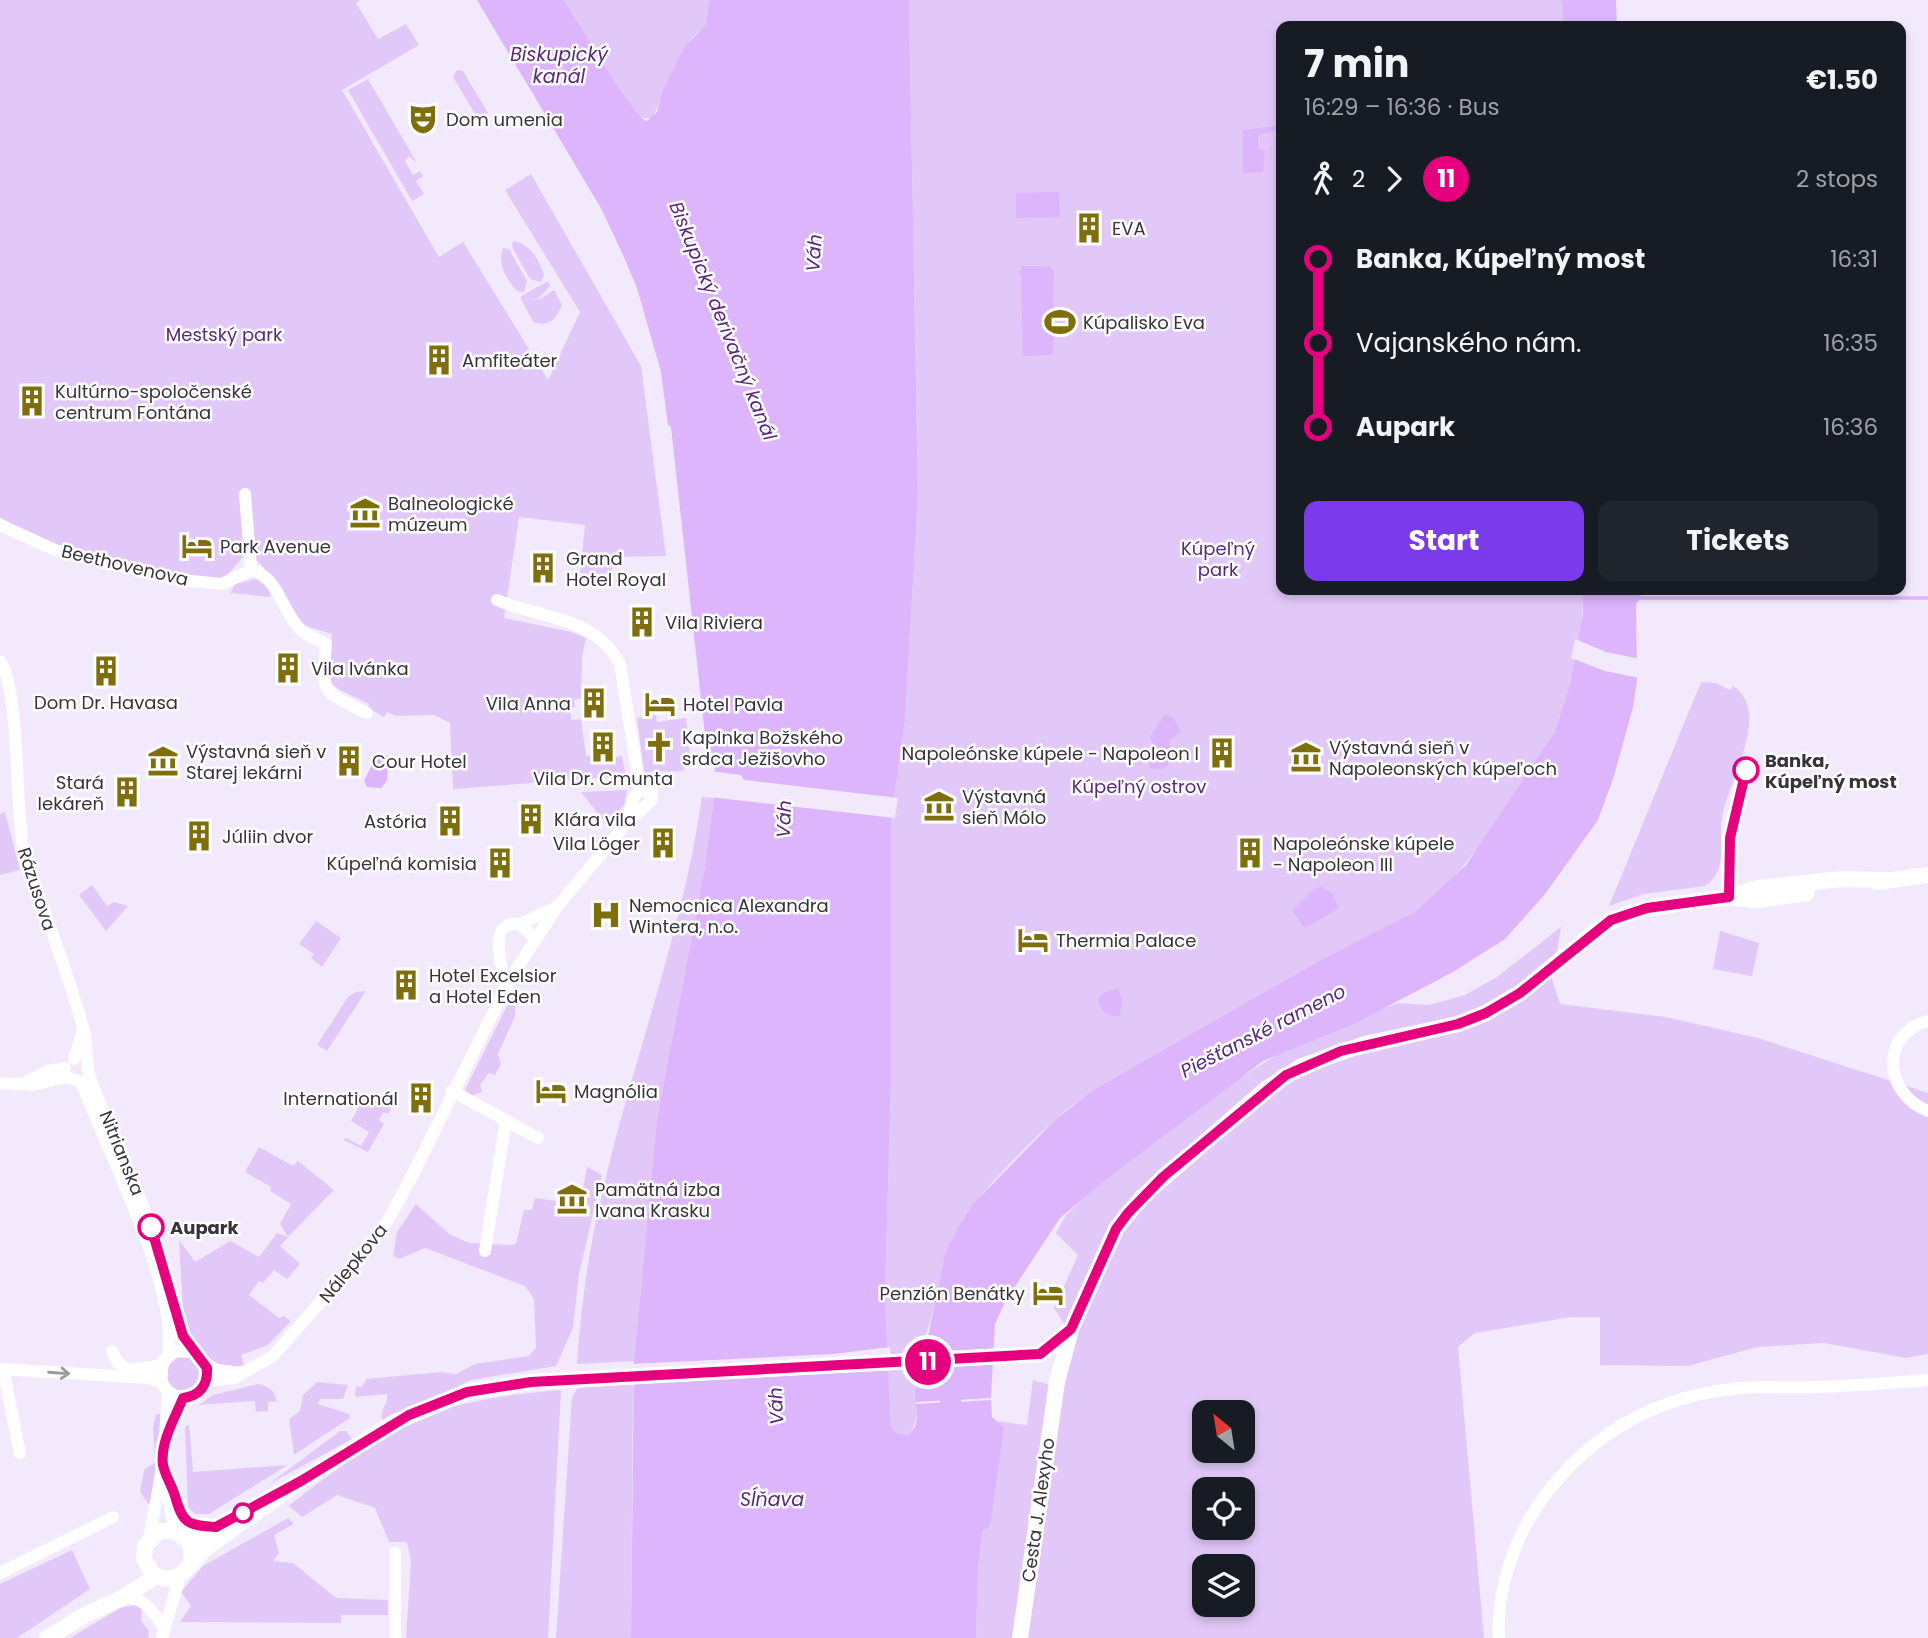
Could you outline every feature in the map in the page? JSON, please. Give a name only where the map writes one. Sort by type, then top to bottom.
[{"type":"main road","name":"Cesta J. Alexyho","points":[[1020,1638],[1056,1382],[1071,1329],[1116,1229],[1163,1177],[1286,1075],[1341,1051],[1458,1024],[1486,1013],[1520,993],[1611,920],[1647,908],[1729,897],[1758,888],[1842,879],[1886,880],[1928,875]]},
{"type":"main road","points":[[83,1616],[130,1579],[144,1559],[149,1539],[159,1531],[197,1536],[301,1481],[393,1423],[437,1402],[494,1387],[560,1381],[1010,1358],[1040,1354],[1071,1329]]},
{"type":"main road","points":[[1040,1354],[1056,1382]]},
{"type":"main road","points":[[47,1638],[158,1577],[180,1576],[192,1561],[301,1481]]},
{"type":"main road","points":[[180,1533],[192,1547],[192,1561]]},
{"type":"main road","points":[[144,1559],[158,1577]]},
{"type":"street","points":[[245,494],[251,570],[267,577],[286,614],[302,632],[326,644],[323,682],[326,690],[367,713]]},
{"type":"street","name":"Beethovenova","points":[[0,525],[55,550],[181,580],[222,584],[251,570]]},
{"type":"street","name":"Nálepkova","points":[[206,1381],[227,1380],[244,1374],[273,1356],[369,1247],[387,1222],[410,1180],[508,981],[557,906],[626,824],[634,797],[640,789],[620,664],[611,647],[594,632],[573,622],[523,612],[497,600]]},
{"type":"street","name":"Rázusova","points":[[0,661],[8,671],[6,706],[23,854],[88,1048],[77,1070]]},
{"type":"street","points":[[508,981],[498,936],[505,926],[520,924],[557,906]]},
{"type":"street","points":[[520,924],[536,938]]},
{"type":"street","points":[[1928,1021],[1909,1030],[1895,1048],[1892,1064],[1898,1087],[1909,1102],[1928,1111]]},
{"type":"street","points":[[0,1083],[25,1082],[48,1071],[77,1070]]},
{"type":"street","name":"Nitrianska","points":[[77,1070],[155,1239],[183,1336],[206,1364]]},
{"type":"street","name":"Nitrianska","points":[[77,1070],[152,1260],[170,1330],[165,1360],[167,1432],[149,1539]]},
{"type":"street","points":[[452,1091],[538,1138]]},
{"type":"street","points":[[485,1251],[506,1120]]},
{"type":"street","points":[[122,1378],[113,1363],[112,1351],[118,1363],[129,1370],[149,1369],[182,1350],[194,1352]]},
{"type":"street","points":[[206,1381],[206,1364],[217,1370],[244,1374]]},
{"type":"street","points":[[20,1453],[1,1369],[149,1378],[183,1398]]},
{"type":"street","points":[[1499,1638],[1505,1578],[1527,1520],[1566,1467],[1608,1432],[1648,1411],[1693,1395],[1741,1388],[1818,1387],[1928,1380]]},
{"type":"street","name":"Nitrianska","points":[[167,1432],[183,1398],[197,1393],[206,1381]]},
{"type":"street","points":[[163,1465],[184,1520],[190,1524],[216,1527]]},
{"type":"street","name":"Nitrianska","points":[[163,1465],[168,1509],[180,1533]]},
{"type":"street","points":[[1,1570],[113,1517]]},
{"type":"street","points":[[395,1553],[395,1638]]},
{"type":"street","points":[[163,1632],[180,1576]]},
{"type":"street","points":[[158,1577],[164,1595],[163,1632]]},
{"type":"street","points":[[122,1598],[134,1597],[142,1601],[163,1632]]},
{"type":"green space","name":"Mestský park","points":[[0,0],[360,0],[356,3],[378,39],[406,24],[419,45],[342,90],[439,257],[463,242],[548,380],[580,312],[505,190],[531,174],[641,366],[666,556],[613,557],[611,581],[580,573],[585,525],[519,517],[504,618],[571,632],[586,638],[582,656],[581,698],[574,700],[575,707],[570,708],[571,720],[581,719],[586,756],[601,755],[602,759],[622,756],[626,776],[453,789],[450,723],[434,715],[396,716],[387,712],[384,717],[368,708],[369,704],[334,686],[328,674],[332,634],[303,625],[291,612],[282,588],[254,557],[243,557],[223,580],[166,572],[79,553],[51,543],[0,517]]},
{"type":"green space","points":[[564,0],[709,0],[706,24],[692,38],[652,118],[641,118],[616,84]]},
{"type":"green space","name":"Kúpeľný ostrov","points":[[909,0],[1562,0],[1563,21],[1276,21],[1276,595],[1583,595],[1573,680],[1555,732],[1536,764],[1471,856],[1433,898],[1418,910],[1395,925],[1301,971],[1193,1036],[1113,1079],[1069,1108],[1003,1171],[975,1202],[959,1226],[920,1353],[917,1411],[912,1429],[907,1435],[896,1433],[891,1427],[885,1296],[891,1079],[891,820],[905,720],[918,496]]},
{"type":"green space","points":[[457,70],[463,71],[488,113],[484,120],[477,117],[453,77]]},
{"type":"green space","points":[[368,79],[417,163],[409,156],[405,161],[413,175],[420,171],[423,176],[416,181],[424,194],[412,201],[348,90]]},
{"type":"green space","points":[[513,241],[525,245],[540,264],[544,275],[541,282],[530,279],[512,247]]},
{"type":"green space","points":[[503,248],[509,249],[527,281],[524,292],[517,291],[506,276],[501,260]]},
{"type":"green space","points":[[548,281],[550,286],[539,298],[526,300],[540,299],[554,290],[562,305],[557,315],[548,323],[533,322],[520,297]]},
{"type":"green space","points":[[256,579],[271,589],[270,597],[230,593],[235,584]]},
{"type":"green space","points":[[1701,682],[1716,683],[1730,690],[1733,686],[1744,698],[1749,713],[1744,749],[1722,818],[1721,855],[1717,872],[1705,886],[1644,894],[1609,906]]},
{"type":"green space","points":[[656,715],[657,722],[686,718],[690,757],[683,771],[644,772],[637,718]]},
{"type":"green space","points":[[627,790],[624,805],[607,825],[581,792]]},
{"type":"green space","points":[[702,797],[714,798],[704,872],[657,1120],[634,1361],[577,1364],[586,1276],[598,1211],[683,896]]},
{"type":"green space","points":[[5,812],[20,870],[0,875],[0,814]]},
{"type":"green space","points":[[92,885],[107,906],[114,902],[128,906],[106,931],[79,895]]},
{"type":"green space","points":[[316,921],[341,938],[322,967],[311,958],[314,954],[299,944]]},
{"type":"green space","points":[[1561,927],[1552,979],[1560,1004],[1666,1017],[1758,1038],[1928,1093],[1928,1354],[1906,1358],[1824,1343],[1757,1347],[1688,1366],[1600,1365],[1600,1317],[1571,1317],[1475,1333],[1458,1347],[1484,1638],[976,1638],[978,1567],[983,1530],[990,1527],[995,1421],[1027,1425],[1033,1380],[1057,1387],[1071,1334],[1054,1308],[1078,1255],[1056,1233],[1066,1215],[1124,1159],[1187,1111],[1305,1037],[1399,1003],[1429,1005],[1465,995],[1497,977]]},
{"type":"green space","points":[[1720,931],[1759,943],[1752,976],[1713,969]]},
{"type":"green space","points":[[515,990],[515,1016],[498,1054],[501,1064],[495,1075],[489,1073],[480,1085],[482,1092],[471,1096],[465,1090]]},
{"type":"green space","points":[[366,991],[327,1051],[317,1045],[348,997],[356,992]]},
{"type":"green space","points":[[365,1095],[383,1104],[387,1097],[395,1101],[388,1114],[383,1112],[379,1120],[384,1124],[368,1152],[344,1140],[346,1138],[361,1146],[369,1132],[351,1121]]},
{"type":"green space","points":[[259,1147],[293,1166],[298,1161],[334,1190],[288,1237],[280,1224],[291,1204],[270,1191],[271,1187],[245,1172]]},
{"type":"green space","points":[[587,1167],[602,1175],[579,1274],[573,1328],[556,1366],[471,1380],[383,1421],[387,1394],[355,1397],[356,1386],[361,1387],[367,1379],[440,1372],[456,1374],[475,1364],[529,1356],[536,1347],[534,1299],[525,1286],[425,1248],[399,1259],[393,1256],[397,1232],[416,1204],[449,1234],[469,1243],[512,1245],[516,1244],[524,1210],[532,1210],[535,1198],[556,1201],[555,1206],[579,1211]]},
{"type":"green space","points":[[277,1233],[288,1237],[280,1246],[300,1264],[287,1279],[274,1270],[263,1283],[259,1281],[249,1295],[279,1318],[284,1316],[291,1321],[268,1345],[241,1355],[244,1365],[235,1368],[212,1363],[191,1343],[183,1312],[179,1240],[195,1262],[230,1241],[259,1257]]},
{"type":"green space","points":[[184,1357],[196,1362],[201,1374],[196,1386],[184,1391],[172,1386],[167,1374],[172,1362]]},
{"type":"green space","points":[[317,1382],[348,1385],[343,1399],[320,1399],[318,1404],[349,1414],[350,1418],[294,1455],[289,1419],[300,1411],[303,1395]]},
{"type":"green space","points":[[258,1384],[270,1389],[276,1397],[277,1401],[268,1402],[268,1411],[256,1412],[255,1401],[199,1405],[213,1395]]},
{"type":"green space","points":[[633,1384],[631,1638],[556,1638],[572,1397],[578,1388]]},
{"type":"green space","points":[[561,1390],[548,1638],[406,1638],[411,1562],[407,1542],[389,1542],[375,1508],[337,1495],[302,1517],[289,1506],[385,1437],[426,1416],[458,1405],[488,1399]]},
{"type":"green space","points":[[156,1414],[163,1414],[150,1506],[140,1492],[144,1470],[155,1462],[153,1427]]},
{"type":"green space","points":[[189,1425],[193,1472],[288,1465],[209,1514],[195,1514],[188,1507],[185,1426]]},
{"type":"green space","points":[[340,1431],[346,1431],[352,1439],[269,1484]]},
{"type":"green space","points":[[288,1518],[294,1524],[274,1535],[279,1553],[273,1561],[293,1563],[336,1598],[388,1600],[388,1615],[341,1615],[341,1623],[180,1622],[191,1606],[181,1592],[203,1566]]},
{"type":"green space","points":[[72,1550],[90,1589],[17,1638],[0,1638],[0,1584]]},
{"type":"green space","points":[[135,1605],[142,1607],[141,1621],[149,1631],[148,1638],[70,1638],[120,1608]]},
{"type":"water","points":[[477,0],[564,0],[616,84],[641,118],[647,121],[657,112],[664,87],[684,48],[706,24],[709,0],[909,0],[918,496],[905,720],[891,820],[891,1079],[885,1296],[891,1427],[896,1433],[907,1435],[914,1429],[916,1404],[949,1402],[953,1419],[957,1417],[959,1402],[991,1400],[992,1417],[1004,1428],[990,1527],[983,1530],[978,1567],[976,1638],[631,1638],[634,1361],[657,1119],[704,872],[714,798],[715,760],[706,744],[671,427],[668,425],[661,372],[637,288],[602,210]]},
{"type":"water","points":[[1562,0],[1616,0],[1617,21],[1563,21]]},
{"type":"water","points":[[1276,126],[1276,130],[1258,136],[1258,149],[1265,151],[1263,172],[1243,173],[1243,130]]},
{"type":"water","points":[[1059,192],[1060,217],[1016,218],[1016,193]]},
{"type":"water","points":[[1021,266],[1050,266],[1051,270],[1054,270],[1053,355],[1023,356],[1021,275],[1018,271],[1021,271]]},
{"type":"water","points":[[1583,595],[1640,595],[1636,604],[1637,681],[1633,707],[1614,776],[1598,820],[1545,894],[1505,939],[1453,972],[1354,1024],[1263,1061],[1104,1181],[1060,1218],[1006,1300],[995,1324],[991,1398],[958,1400],[955,1394],[949,1400],[916,1402],[917,1371],[927,1341],[946,1251],[973,1204],[1055,1120],[1092,1091],[1321,960],[1415,912],[1466,865],[1555,732],[1570,685],[1583,614]]},
{"type":"water","points":[[1165,714],[1173,717],[1181,732],[1170,740],[1168,766],[1150,768],[1147,754],[1155,748],[1150,737]]},
{"type":"water","points":[[377,754],[389,756],[387,781],[381,788],[367,787],[364,781]]},
{"type":"water","points":[[1321,887],[1333,894],[1338,909],[1305,928],[1292,911],[1315,888]]},
{"type":"water","points":[[1118,988],[1122,1000],[1120,1016],[1112,1016],[1103,1011],[1098,1000],[1103,993]]},
{"type":"pier","points":[[1575,639],[1606,652],[1640,659],[1640,678],[1605,671],[1571,658]]},
{"type":"pier","points":[[711,771],[741,775],[744,780],[898,798],[895,818],[710,797]]},
{"type":"pier","points":[[890,1347],[891,1370],[629,1383],[630,1364],[833,1354]]},
{"type":"waterway","points":[[1641,598],[1928,598]]},
{"type":"waterway","name":"Piešťanské rameno","points":[[949,1370],[952,1436]]},
{"type":"bus line","name":"11","points":[[151,1227],[175,1301],[183,1336],[194,1352],[204,1360],[207,1368],[204,1386],[197,1393],[183,1398],[167,1432],[163,1465],[179,1514],[190,1524],[202,1526],[216,1527],[301,1481],[409,1415],[437,1402],[480,1389],[531,1382],[1040,1354],[1055,1345],[1071,1329],[1116,1229],[1142,1197],[1267,1088],[1286,1075],[1341,1051],[1458,1024],[1486,1013],[1520,993],[1611,920],[1647,908],[1729,897],[1730,838],[1746,770]]},
{"type":"place","name":"Dom umenia","points":[[423,119]]},
{"type":"place","name":"EVA","points":[[1089,228]]},
{"type":"place","name":"Kúpalisko Eva","points":[[1060,322]]},
{"type":"place","name":"Amfiteáter","points":[[439,360]]},
{"type":"place","name":"Kultúrno-spoločenské centrum Fontána","points":[[32,401]]},
{"type":"place","name":"Balneologické múzeum","points":[[365,513]]},
{"type":"place","name":"Park Avenue","points":[[197,546]]},
{"type":"place","name":"Grand Hotel Royal","points":[[543,568]]},
{"type":"place","name":"Vila Riviera","points":[[642,622]]},
{"type":"place","name":"Vila Ivánka","points":[[288,668]]},
{"type":"place","name":"Dom Dr. Havasa","points":[[106,671]]},
{"type":"place","name":"Vila Anna","points":[[594,703]]},
{"type":"place","name":"Hotel Pavla","points":[[660,704]]},
{"type":"place","name":"Vila Dr. Cmunta","points":[[603,747]]},
{"type":"place","name":"Kaplnka Božského srdca Ježišovho","points":[[659,747]]},
{"type":"place","name":"Napoleónske kúpele - Napoleon I","points":[[1222,753]]},
{"type":"place","name":"Výstavná sieň v Napoleonských kúpeľoch","points":[[1306,757]]},
{"type":"place","name":"Výstavná sieň v Starej lekárni","points":[[163,761]]},
{"type":"place","name":"Cour Hotel","points":[[349,761]]},
{"type":"place","name":"Banka, Kúpeľný most","points":[[1746,770]]},
{"type":"place","name":"Stará lekáreň","points":[[127,792]]},
{"type":"place","name":"Výstavná sieň Mólo","points":[[939,806]]},
{"type":"place","name":"Klára vila","points":[[531,819]]},
{"type":"place","name":"Astória","points":[[450,821]]},
{"type":"place","name":"Júliin dvor","points":[[199,836]]},
{"type":"place","name":"Vila Löger","points":[[663,843]]},
{"type":"place","name":"Napoleónske kúpele - Napoleon III","points":[[1250,853]]},
{"type":"place","name":"Kúpeľná komisia","points":[[500,863]]},
{"type":"place","name":"Nemocnica Alexandra Wintera, n.o.","points":[[606,915]]},
{"type":"place","name":"Thermia Palace","points":[[1033,940]]},
{"type":"place","name":"Hotel Excelsior a Hotel Eden","points":[[406,985]]},
{"type":"place","name":"Magnólia","points":[[551,1091]]},
{"type":"place","name":"Internationál","points":[[421,1098]]},
{"type":"place","name":"Pamätná izba Ivana Krasku","points":[[572,1199]]},
{"type":"place","name":"Aupark","points":[[151,1227]]},
{"type":"place","name":"Penzión Benátky","points":[[1048,1293]]},
{"type":"water label","name":"Biskupický kanál","points":[[559,65]]},
{"type":"water label","name":"Váh","points":[[814,253]]},
{"type":"water label","name":"Biskupický derivačný kanál","points":[[723,321]]},
{"type":"water label","name":"Váh","points":[[784,819]]},
{"type":"water label","name":"Váh","points":[[776,1406]]},
{"type":"water label","name":"Sĺňava","points":[[772,1499]]},
{"type":"park label","name":"Kúpeľný park","points":[[1218,558]]}]
